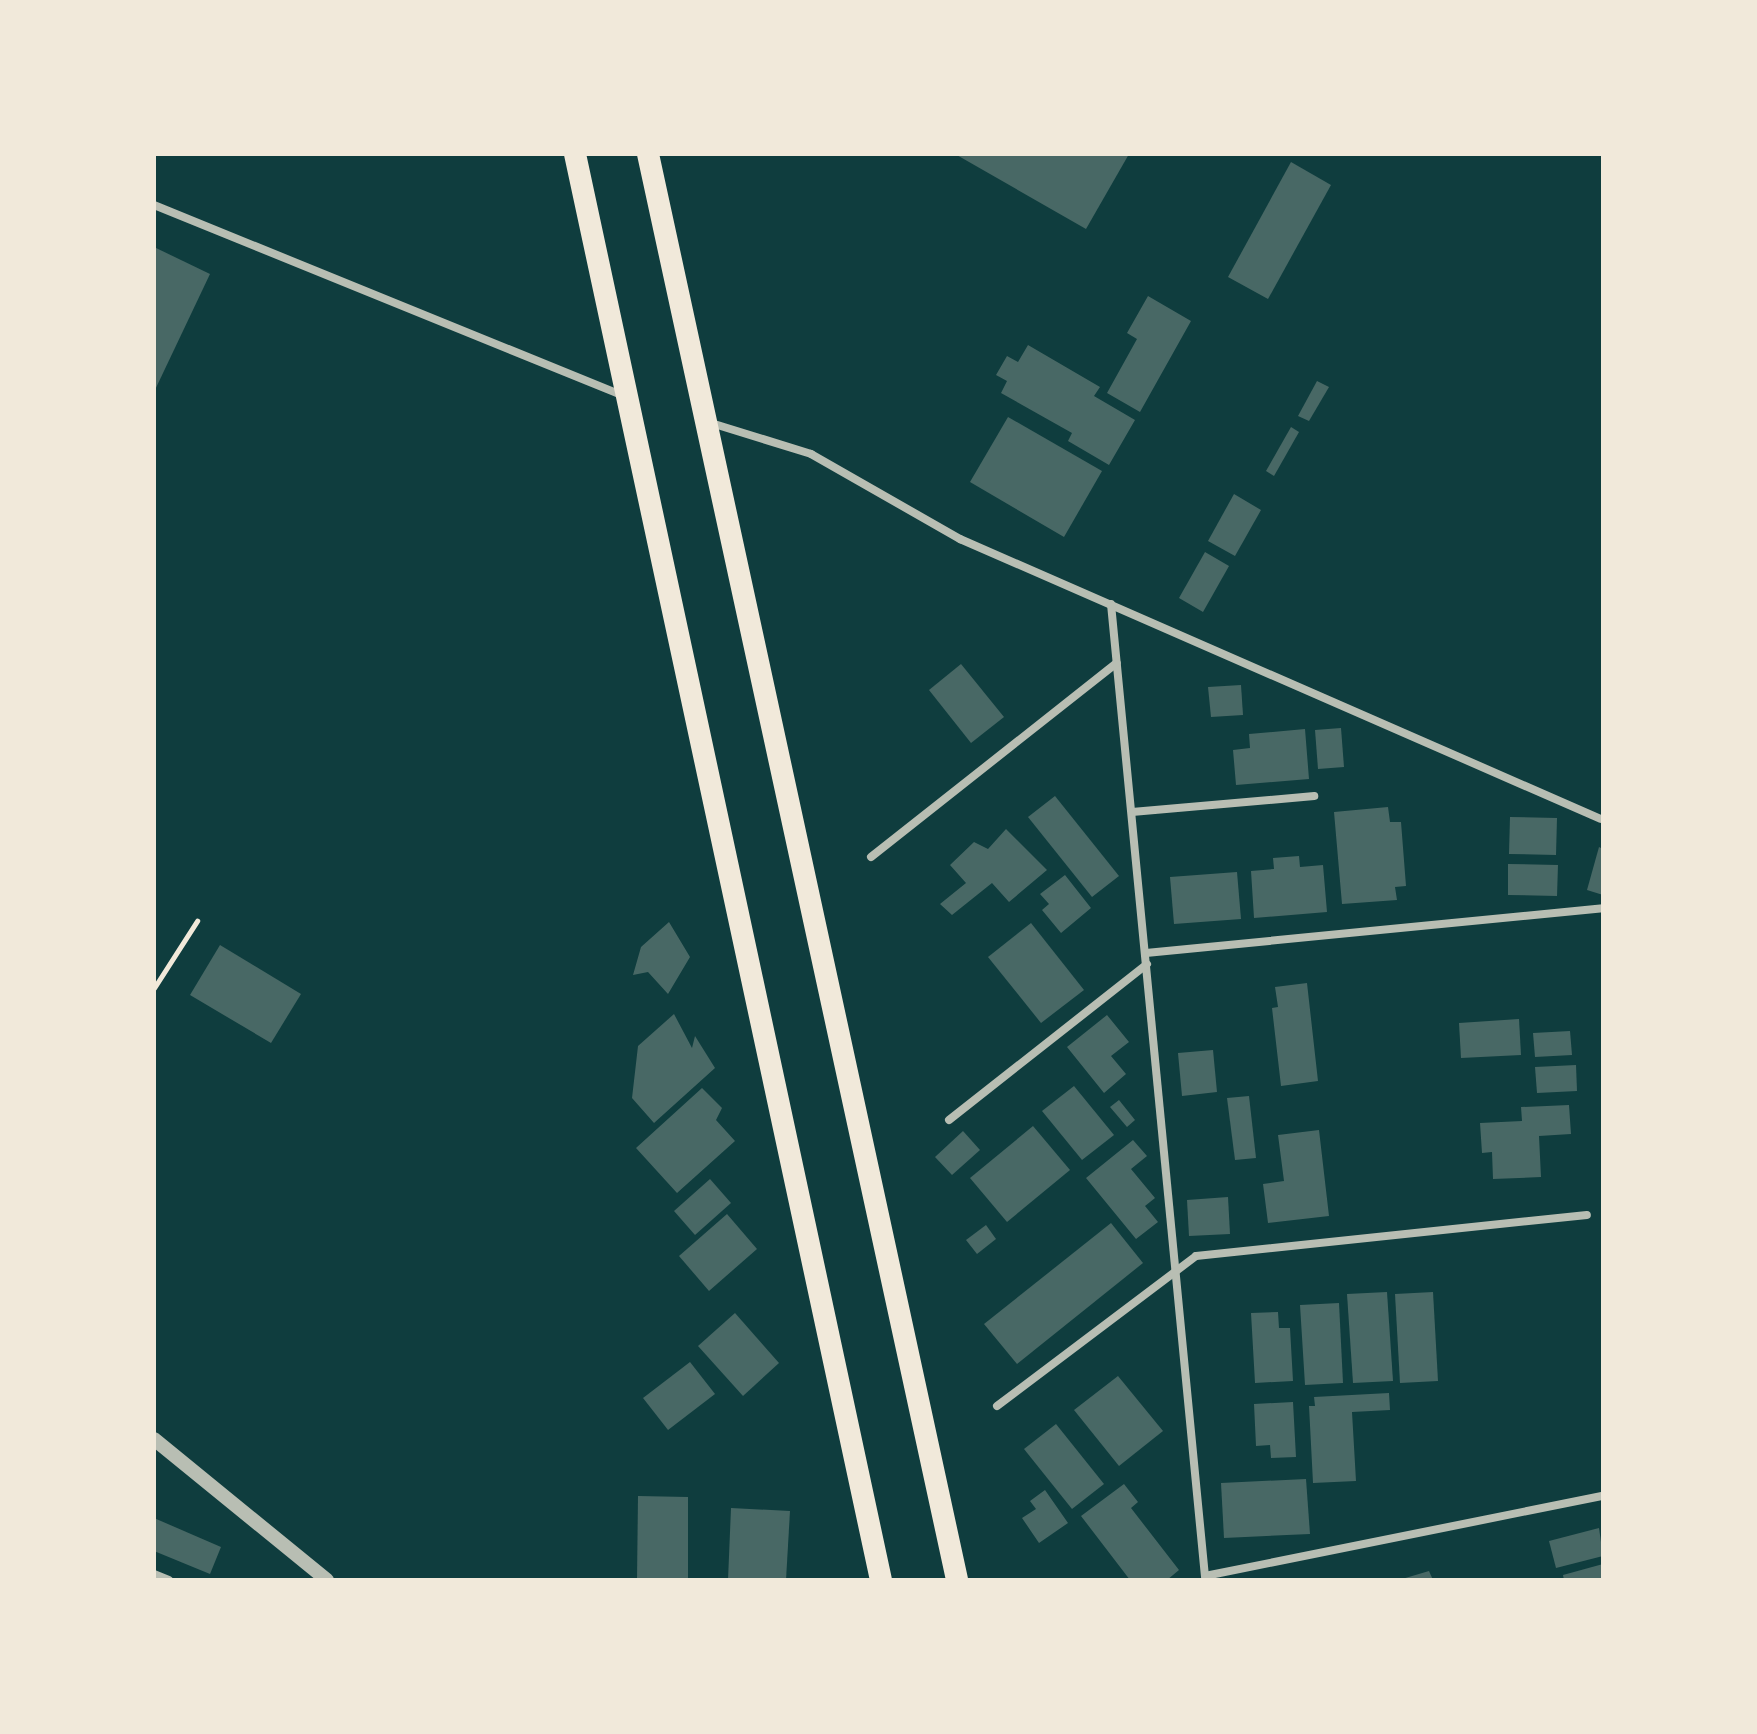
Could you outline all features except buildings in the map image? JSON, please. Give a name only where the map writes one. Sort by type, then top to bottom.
[{"type":"highway","points":[[575,154],[881,1580]]},
{"type":"highway","points":[[648,154],[957,1580]]},
{"type":"street","points":[[154,205],[628,398]]},
{"type":"street","points":[[706,421],[811,454],[960,539],[1601,819]]},
{"type":"street","points":[[1111,604],[1205,1576],[1603,1496]]},
{"type":"street","points":[[871,857],[1117,663]]},
{"type":"street","points":[[1132,812],[1314,796]]},
{"type":"street","points":[[1146,953],[1603,908]]},
{"type":"street","points":[[949,1120],[1147,964]]},
{"type":"street","points":[[997,1406],[1196,1256],[1587,1215]]},
{"type":"street","points":[[154,1439],[327,1580]]},
{"type":"street","points":[[154,1574],[169,1580]]},
{"type":"path","points":[[154,988],[197,921]]}]
